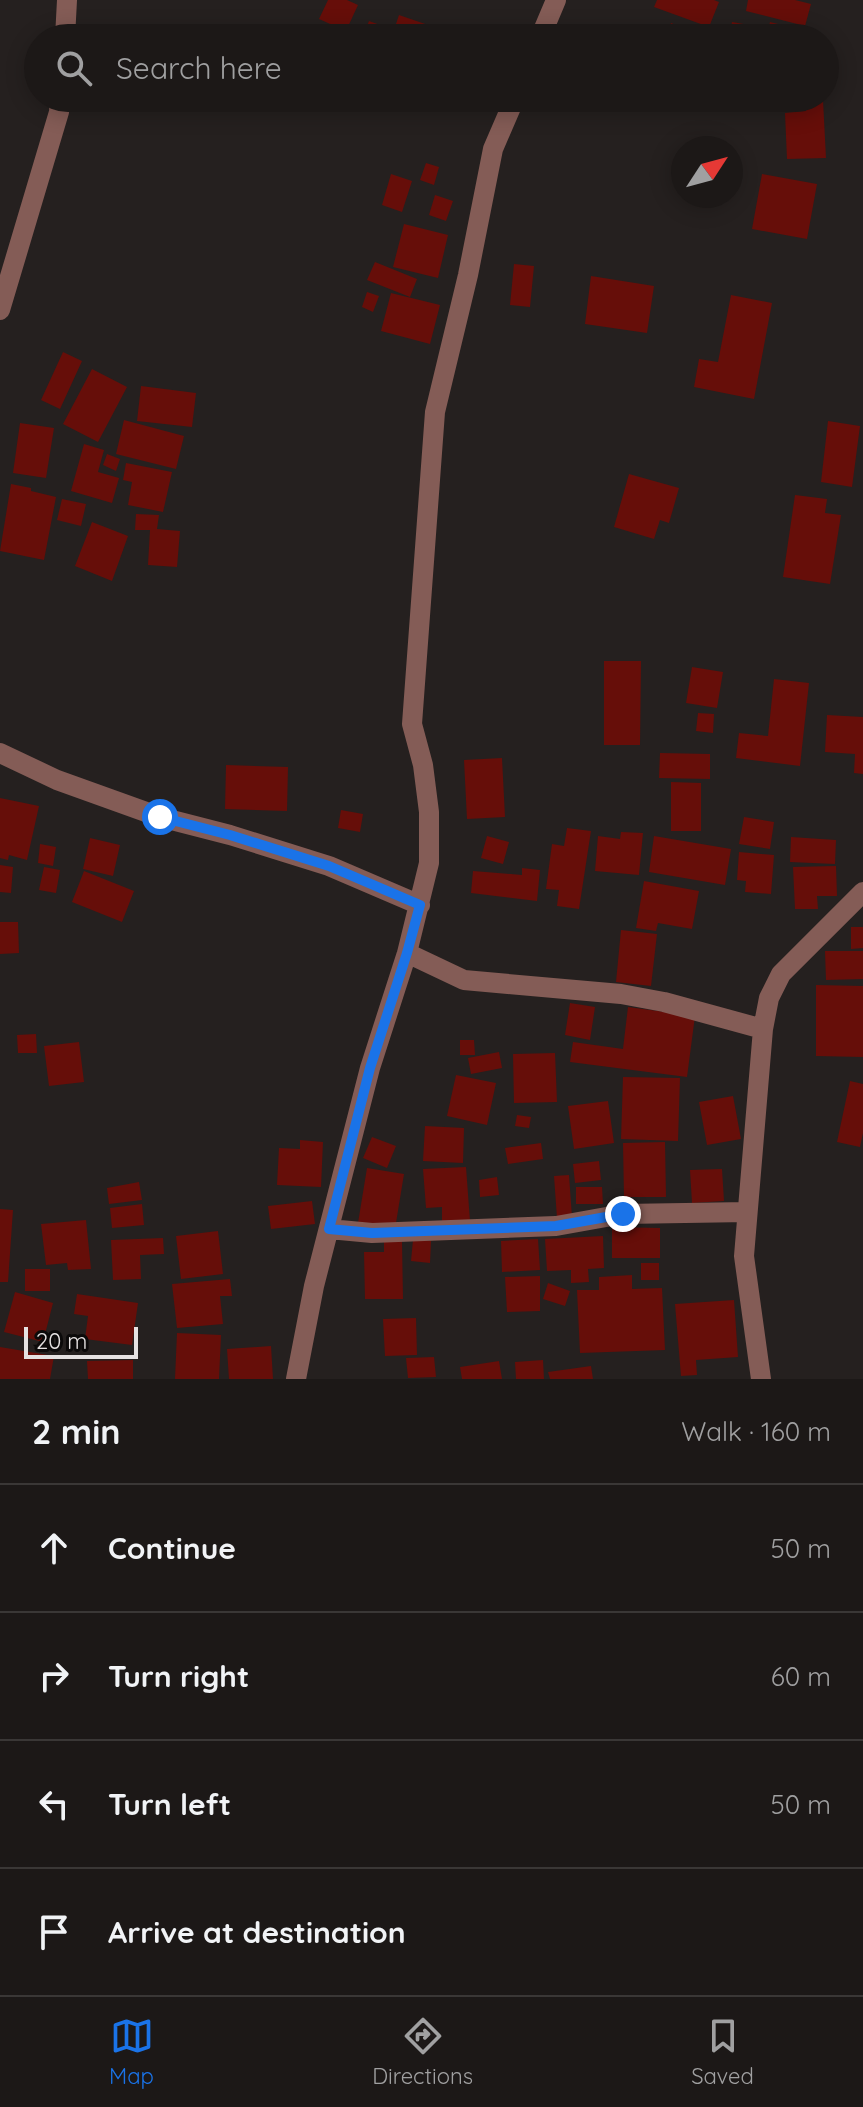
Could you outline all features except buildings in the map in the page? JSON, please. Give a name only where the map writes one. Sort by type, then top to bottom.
[{"type":"street","points":[[66,24],[67,0]]},
{"type":"street","points":[[546,24],[556,0]]},
{"type":"street","points":[[0,310],[59,112]]},
{"type":"street","points":[[296,1379],[329,1229],[370,1068],[407,953],[429,863],[429,812],[423,765],[412,724],[435,412],[468,275],[493,149],[509,112]]},
{"type":"street","points":[[0,753],[57,780],[160,817],[329,866],[420,905]]},
{"type":"street","points":[[761,1379],[744,1256],[763,1029],[769,998],[781,974],[863,892]]},
{"type":"street","points":[[407,953],[464,980],[621,994],[664,1002],[763,1029]]},
{"type":"street","points":[[329,1229],[372,1233],[556,1226],[623,1214],[747,1212]]},
{"type":"route","points":[[160,817],[329,866],[420,905],[370,1068],[329,1229],[372,1233],[556,1226],[623,1214]]}]
